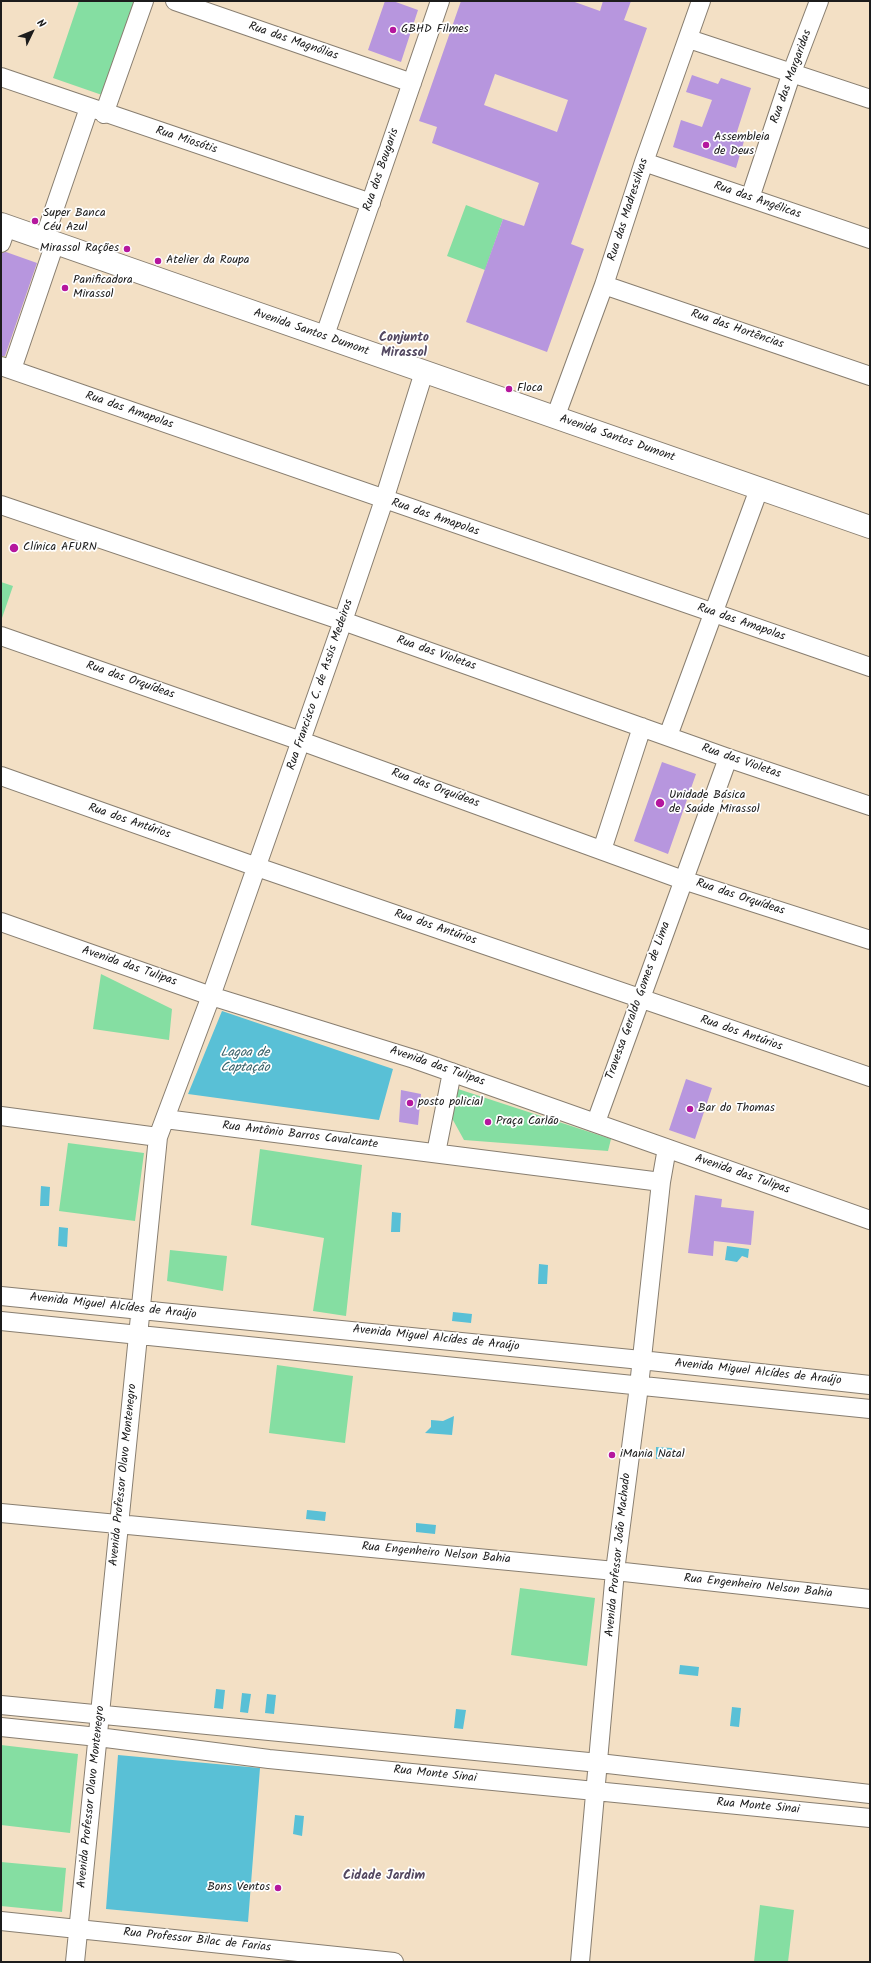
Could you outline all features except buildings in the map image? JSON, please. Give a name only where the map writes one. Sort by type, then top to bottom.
[{"type":"main road","name":"Avenida Santos Dumont","points":[[3,231],[49,241],[870,528]]},
{"type":"street","points":[[4,370],[49,241],[97,111],[144,1]]},
{"type":"street","name":"Rua das Magnólias","points":[[175,1],[412,83]]},
{"type":"street","name":"Rua dos Bougaris","points":[[324,338],[440,1]]},
{"type":"street","name":"Rua das Madressilvas","points":[[555,418],[604,284],[644,162],[689,39],[701,1]]},
{"type":"street","name":"Rua das Margaridas","points":[[750,198],[792,72],[819,1]]},
{"type":"street","points":[[689,39],[870,99]]},
{"type":"street","name":"Rua Miosótis","points":[[1,77],[97,111],[371,203]]},
{"type":"street","name":"Rua das Angélicas","points":[[644,162],[870,239]]},
{"type":"street","name":"Rua das Hortências","points":[[604,284],[870,376]]},
{"type":"street","name":"Rua das Amapolas","points":[[4,370],[870,667]]},
{"type":"street","name":"Rua Francisco C. de Assis Medeiros","points":[[211,996],[343,621],[384,500],[424,372]]},
{"type":"street","points":[[668,736],[758,489]]},
{"type":"street","name":"Rua das Violetas","points":[[1,505],[343,621],[728,758],[870,806]]},
{"type":"street","name":"Rua das Orquídeas","points":[[1,636],[302,741],[683,880],[870,940]]},
{"type":"street","points":[[602,850],[642,727]]},
{"type":"street","name":"Travessa Geraldo Gomes de Lima","points":[[596,1122],[728,758]]},
{"type":"street","name":"Rua dos Antúrios","points":[[1,776],[257,867],[870,1077]]},
{"type":"street","name":"Avenida das Tulipas","points":[[1,922],[211,996],[452,1072],[870,1220]]},
{"type":"street","name":"Avenida Professor Olavo Montenegro","points":[[75,1962],[158,1137],[211,996]]},
{"type":"street","points":[[436,1154],[452,1072]]},
{"type":"street","points":[[1,1116],[158,1137]]},
{"type":"street","name":"Rua Antônio Barros Cavalcante","points":[[165,1119],[661,1182]]},
{"type":"street","name":"Avenida Professor João Machado","points":[[580,1962],[615,1571],[639,1386],[661,1182],[667,1148]]},
{"type":"street","name":"Avenida Miguel Alcídes de Araújo","points":[[1,1296],[641,1360],[870,1385]]},
{"type":"street","name":"Avenida Miguel Alcídes de Araújo","points":[[1,1321],[870,1409]]},
{"type":"street","name":"Rua Engenheiro Nelson Bahia","points":[[1,1513],[615,1571],[870,1599]]},
{"type":"street","name":"Rua Monte Sinai","points":[[1,1705],[599,1763],[870,1794]]},
{"type":"street","name":"Rua Monte Sinai","points":[[1,1727],[98,1737],[270,1759],[870,1818]]},
{"type":"street","name":"Rua Professor Bilac de Farias","points":[[1,1921],[394,1962]]},
{"type":"green space","points":[[79,1],[135,1],[102,95],[53,78]]},
{"type":"green space","points":[[466,205],[503,219],[485,270],[447,256]]},
{"type":"green space","points":[[1,582],[13,586],[1,621]]},
{"type":"green space","points":[[101,974],[172,1009],[169,1040],[93,1029]]},
{"type":"green space","points":[[455,1088],[611,1139],[608,1151],[464,1140],[448,1111]]},
{"type":"green space","points":[[68,1143],[144,1153],[135,1221],[59,1211]]},
{"type":"green space","points":[[260,1149],[362,1165],[346,1316],[313,1311],[324,1238],[251,1225]]},
{"type":"green space","points":[[170,1250],[227,1256],[223,1291],[167,1281]]},
{"type":"green space","points":[[277,1365],[353,1376],[345,1443],[269,1433]]},
{"type":"green space","points":[[520,1588],[595,1598],[587,1666],[511,1655]]},
{"type":"green space","points":[[1,1745],[78,1754],[70,1833],[1,1825]]},
{"type":"green space","points":[[1,1862],[66,1868],[62,1912],[1,1906]]},
{"type":"green space","points":[[760,1905],[794,1910],[788,1962],[754,1962]]},
{"type":"water","name":"Lagoa de Captação","points":[[222,1011],[393,1069],[379,1120],[188,1094]]},
{"type":"water","points":[[41,1186],[50,1187],[49,1206],[40,1206]]},
{"type":"water","points":[[392,1212],[401,1213],[400,1232],[391,1232]]},
{"type":"water","points":[[59,1227],[68,1228],[67,1247],[58,1246]]},
{"type":"water","points":[[727,1246],[749,1249],[748,1258],[742,1256],[737,1262],[725,1260]]},
{"type":"water","points":[[539,1264],[548,1265],[547,1284],[538,1284]]},
{"type":"water","points":[[453,1312],[472,1314],[471,1323],[452,1321]]},
{"type":"water","points":[[454,1416],[452,1435],[425,1433],[431,1427],[431,1420],[443,1421]]},
{"type":"water","points":[[656,1447],[672,1448],[672,1457],[656,1459]]},
{"type":"water","points":[[307,1510],[326,1512],[325,1521],[306,1519]]},
{"type":"water","points":[[416,1523],[436,1525],[435,1534],[416,1532]]},
{"type":"water","points":[[680,1665],[699,1667],[698,1676],[679,1674]]},
{"type":"water","points":[[216,1689],[225,1690],[223,1709],[214,1708]]},
{"type":"water","points":[[242,1693],[251,1694],[248,1713],[240,1712]]},
{"type":"water","points":[[267,1694],[276,1695],[274,1714],[265,1713]]},
{"type":"water","points":[[732,1707],[741,1708],[739,1727],[730,1726]]},
{"type":"water","points":[[456,1709],[466,1710],[463,1729],[454,1728]]},
{"type":"water","points":[[118,1755],[260,1768],[248,1922],[106,1909]]},
{"type":"water","points":[[295,1815],[304,1816],[302,1836],[293,1834]]},
{"type":"place","name":"GBHD Filmes","points":[[393,30]]},
{"type":"place","name":"Assembleia de Deus","points":[[706,145]]},
{"type":"place","name":"Super Banca Céu Azul","points":[[35,221]]},
{"type":"place","name":"Mirassol Rações","points":[[127,249]]},
{"type":"place","name":"Atelier da Roupa","points":[[158,261]]},
{"type":"place","name":"Panificadora Mirassol","points":[[65,288]]},
{"type":"place","name":"Floca","points":[[509,389]]},
{"type":"place","name":"Clínica AFURN","points":[[14,548]]},
{"type":"place","name":"Unidade Básica de Saúde Mirassol","points":[[660,803]]},
{"type":"place","name":"posto policial","points":[[410,1103]]},
{"type":"place","name":"Bar do Thomas","points":[[690,1109]]},
{"type":"place","name":"Praça Carlão","points":[[488,1122]]},
{"type":"place","name":"iMania Natal","points":[[612,1455]]},
{"type":"place","name":"Bons Ventos","points":[[278,1888]]},
{"type":"district","name":"Conjunto Mirassol","points":[[404,346]]},
{"type":"district","name":"Cidade Jardim","points":[[384,1877]]}]
